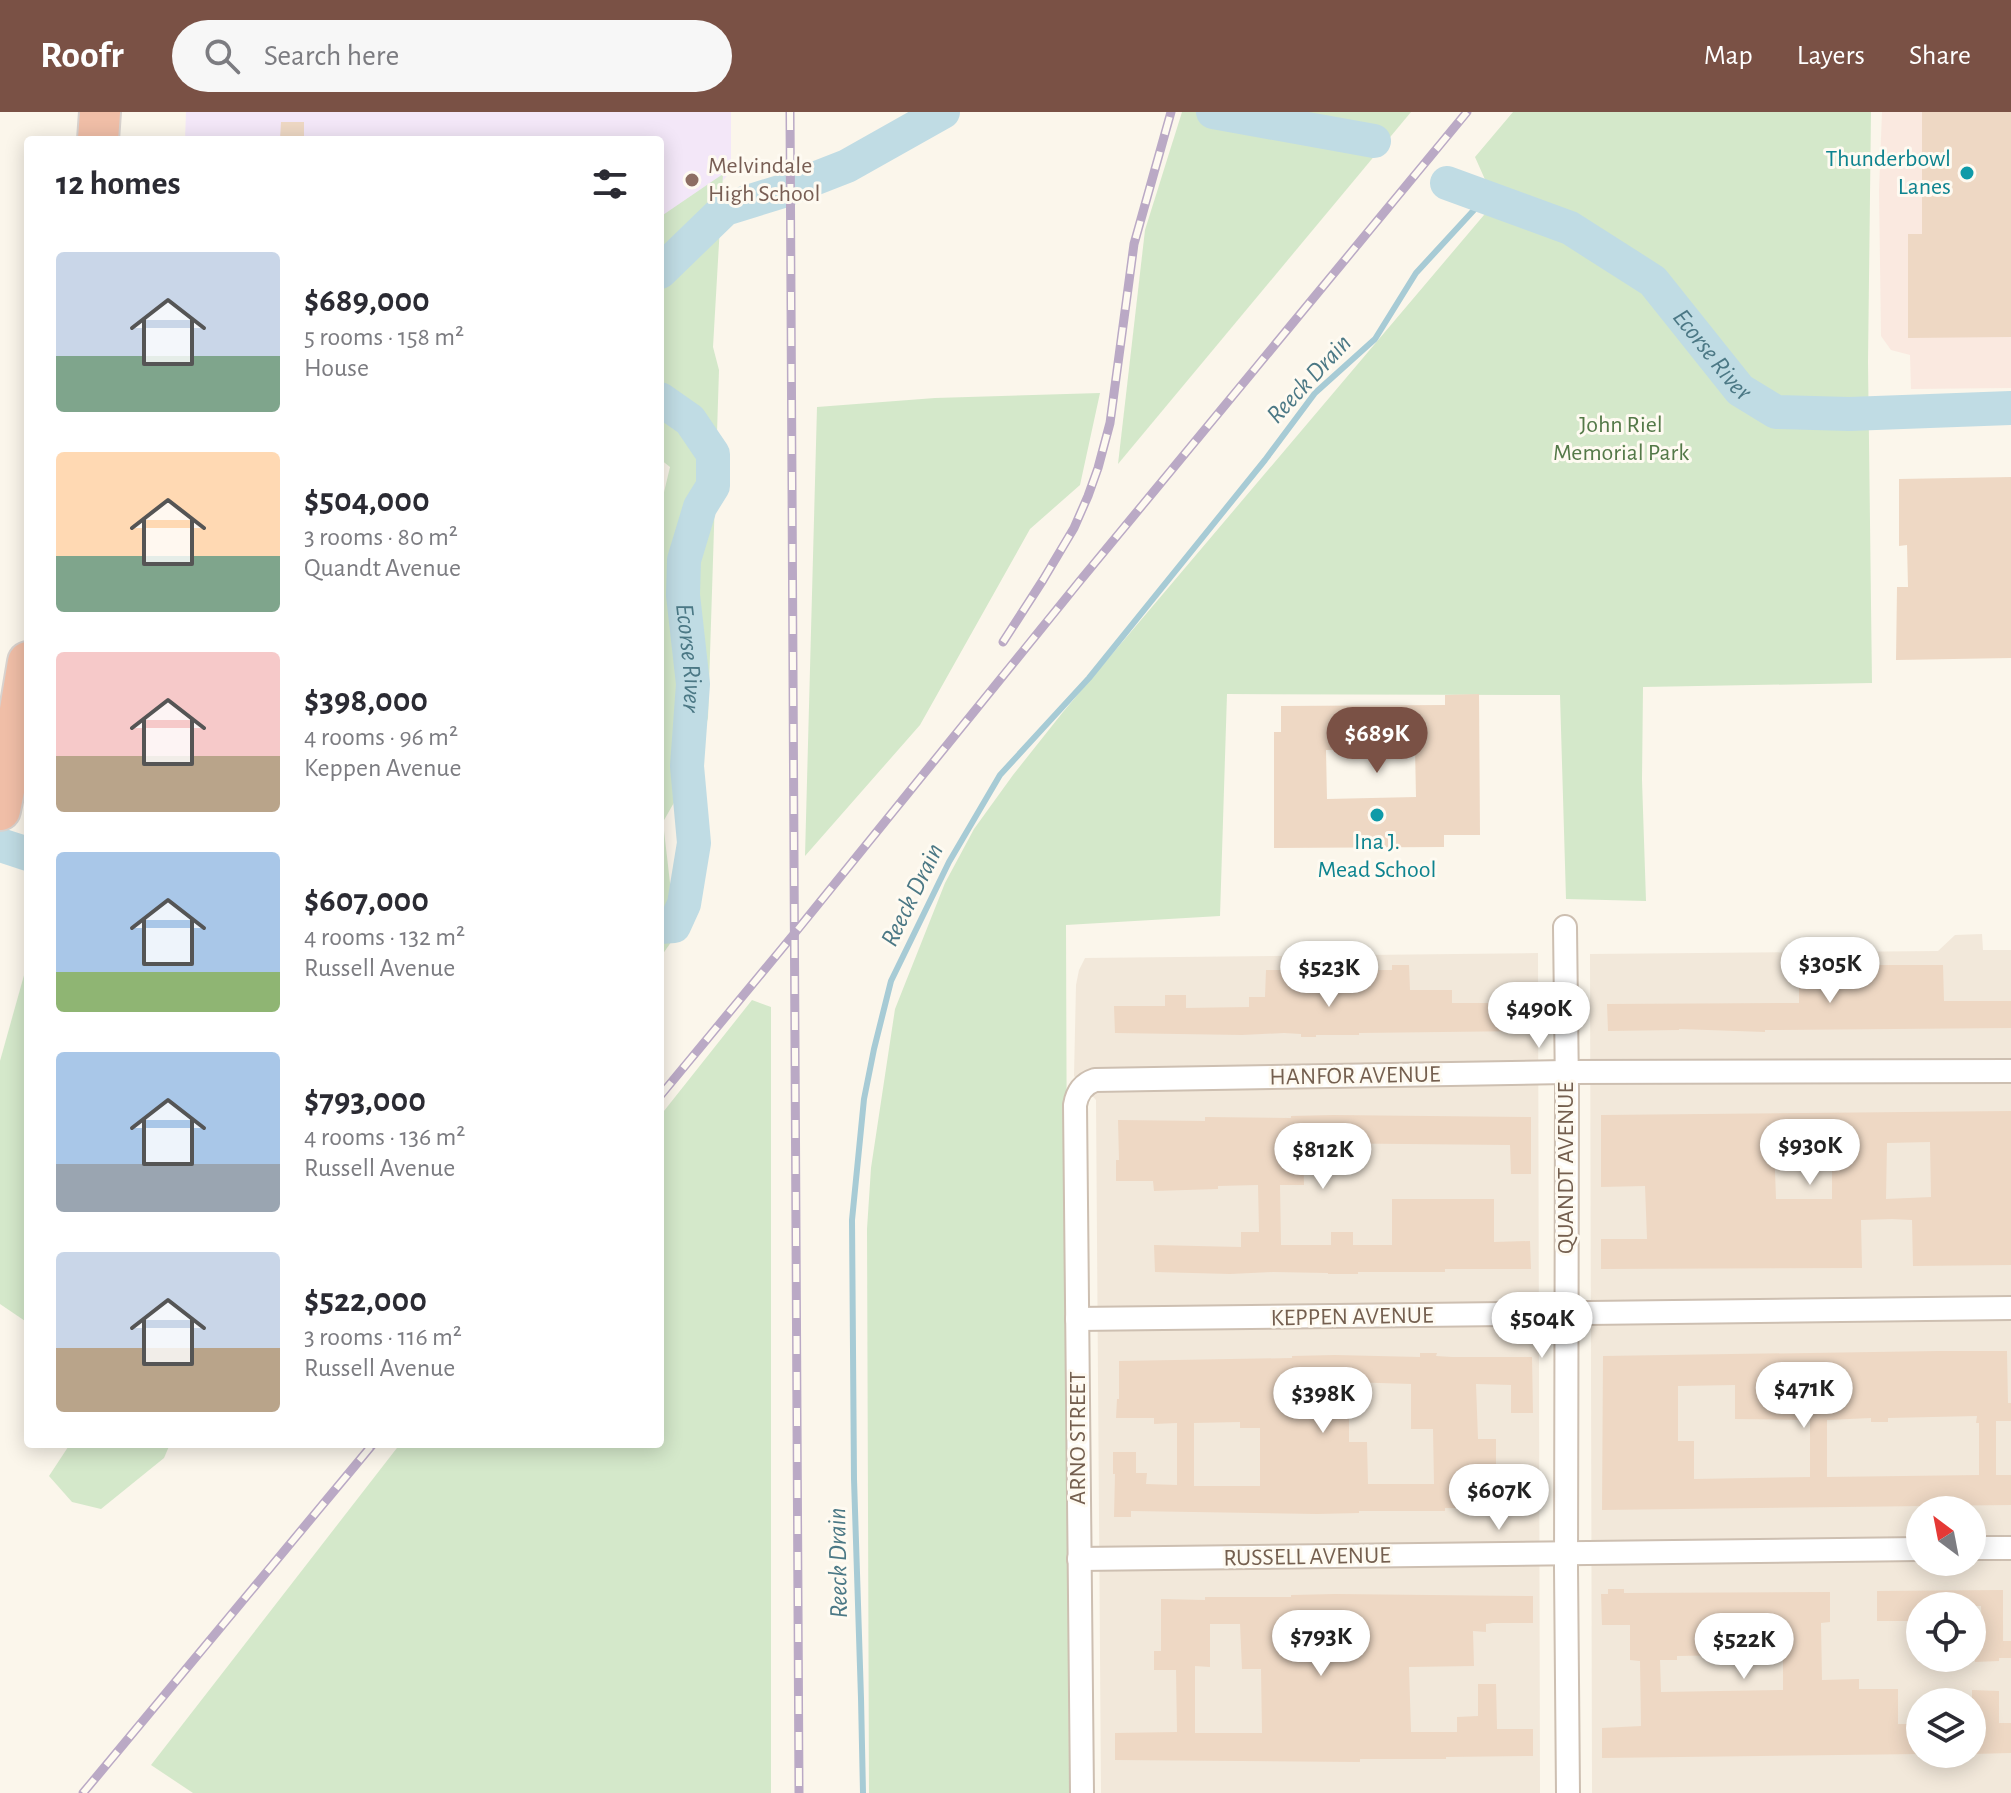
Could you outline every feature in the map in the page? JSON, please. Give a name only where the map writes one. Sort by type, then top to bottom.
[{"type":"highway","points":[[98,136],[100,112]]},
{"type":"highway","points":[[0,810],[24,686]]},
{"type":"street","name":"QUANDT AVENUE","points":[[1565,927],[1568,1793]]},
{"type":"street","name":"HANFOR AVENUE","points":[[1084,1086],[1095,1080],[1566,1072],[2011,1071]]},
{"type":"street","name":"ARNO STREET","points":[[1082,1793],[1075,1105],[1084,1086]]},
{"type":"street","name":"KEPPEN AVENUE","points":[[1077,1319],[2011,1308]]},
{"type":"street","points":[[1986,1548],[2011,1548]]},
{"type":"street","name":"RUSSELL AVENUE","points":[[1079,1559],[1906,1549]]},
{"type":"shaded area","name":"Melvindale High School","points":[[186,112],[731,112],[731,171],[715,190],[664,231],[664,136],[185,136]]},
{"type":"shaded area","name":"Thunderbowl Lanes","points":[[1882,112],[2011,112],[2011,388],[1911,389],[1910,355],[1891,350],[1881,336],[1879,190]]},
{"type":"shaded area","points":[[1982,934],[1983,950],[2011,950],[2011,1793],[1592,1793],[1590,954],[1938,951],[1955,935]]},
{"type":"shaded area","points":[[1538,953],[1540,1793],[1101,1793],[1096,1100],[1074,1076],[1076,985],[1085,958]]},
{"type":"green space","points":[[1182,112],[1411,112],[1118,464],[1145,230]]},
{"type":"green space","name":"John Riel Memorial Park","points":[[1513,112],[1871,112],[1868,362],[1872,683],[1643,687],[1646,901],[1566,899],[1560,695],[1227,694],[1220,916],[1066,925],[1070,1793],[869,1793],[867,1229],[871,1168],[895,1009],[945,883],[974,829],[1063,712],[1495,202],[1475,157]]},
{"type":"green space","points":[[723,174],[713,347],[719,370],[708,718],[693,769],[664,820],[664,492],[670,467],[664,462],[664,214]]},
{"type":"green space","points":[[1100,393],[1080,485],[1030,529],[920,725],[805,856],[817,407],[935,398]]},
{"type":"green space","points":[[664,831],[676,935],[664,952]]},
{"type":"green space","points":[[24,975],[24,1320],[0,1304],[0,1061]]},
{"type":"green space","points":[[752,1000],[771,1007],[771,1793],[193,1793],[151,1765],[397,1448],[664,1448],[664,1111]]},
{"type":"green space","points":[[67,1448],[168,1448],[164,1458],[101,1509],[72,1502],[49,1476]]},
{"type":"building","name":"Thunderbowl Lanes","points":[[1922,112],[2011,112],[2011,337],[1908,338],[1908,234],[1922,234]]},
{"type":"building","points":[[281,122],[304,122],[304,136],[280,136]]},
{"type":"building","points":[[2011,477],[2011,658],[1896,660],[1897,587],[1908,587],[1907,545],[1899,546],[1899,479]]},
{"type":"building","name":"Ina J. Mead School","points":[[1479,694],[1480,835],[1444,835],[1444,847],[1274,848],[1274,732],[1281,732],[1281,706],[1445,705],[1445,695]],"holes":[[[1415,748],[1416,797],[1327,799],[1326,750]]]},
{"type":"building","points":[[1392,965],[1409,965],[1410,990],[1452,990],[1452,1003],[1530,1003],[1531,1031],[1359,1033],[1316,1037],[1284,1033],[1115,1033],[1114,1006],[1165,1006],[1165,995],[1186,995],[1186,1008],[1249,1007],[1249,997],[1265,997],[1266,970],[1392,970]]},
{"type":"building","points":[[1799,965],[1943,965],[1944,1001],[2011,1001],[2011,1028],[1608,1031],[1607,1004],[1799,1003]]},
{"type":"building","points":[[2011,1111],[2011,1265],[1913,1266],[1912,1220],[1892,1219],[1861,1220],[1862,1268],[1601,1269],[1601,1239],[1647,1239],[1645,1186],[1601,1187],[1601,1115]],"holes":[[[1930,1142],[1931,1197],[1886,1199],[1887,1143]],[[1774,1143],[1832,1143],[1832,1199],[1776,1199]]]},
{"type":"building","points":[[1205,1117],[1531,1117],[1531,1174],[1511,1174],[1510,1145],[1303,1143],[1304,1185],[1280,1185],[1281,1245],[1331,1245],[1331,1232],[1353,1232],[1353,1245],[1392,1245],[1392,1199],[1494,1199],[1494,1242],[1530,1241],[1531,1269],[1445,1269],[1445,1272],[1358,1274],[1155,1272],[1154,1245],[1241,1247],[1241,1232],[1259,1232],[1258,1185],[1154,1191],[1153,1181],[1116,1181],[1118,1120],[1205,1121]]},
{"type":"building","points":[[2007,1351],[2011,1421],[1996,1421],[1996,1475],[2011,1475],[2011,1505],[1986,1505],[1986,1496],[1906,1496],[1906,1506],[1602,1510],[1603,1356]],"holes":[[[1735,1385],[1735,1419],[1810,1420],[1810,1477],[1694,1479],[1694,1441],[1678,1441],[1678,1386]],[[1977,1416],[1976,1423],[1979,1423],[1979,1475],[1827,1477],[1827,1420],[1871,1418],[1871,1422],[1888,1422],[1888,1418]]]},
{"type":"building","points":[[1420,1353],[1437,1353],[1436,1356],[1452,1357],[1532,1357],[1533,1413],[1511,1413],[1511,1385],[1476,1384],[1478,1439],[1496,1439],[1496,1467],[1532,1466],[1532,1509],[1445,1508],[1445,1511],[1317,1514],[1131,1511],[1131,1517],[1114,1517],[1113,1452],[1136,1452],[1136,1473],[1147,1473],[1146,1484],[1177,1485],[1177,1423],[1154,1424],[1154,1418],[1116,1418],[1119,1361],[1335,1355],[1420,1357]],"holes":[[[1349,1382],[1411,1384],[1411,1429],[1433,1429],[1434,1484],[1368,1484],[1367,1442],[1349,1442]],[[1240,1422],[1240,1428],[1260,1428],[1260,1486],[1194,1486],[1194,1423]]]},
{"type":"building","points":[[1608,1589],[1624,1589],[1624,1593],[1830,1592],[1830,1622],[1821,1623],[1822,1680],[1859,1679],[1859,1689],[1898,1689],[1898,1724],[1906,1724],[1906,1754],[1602,1758],[1602,1728],[1641,1726],[1640,1661],[1630,1660],[1630,1625],[1602,1625],[1601,1594],[1608,1594]],"holes":[[[1733,1655],[1733,1659],[1783,1659],[1783,1690],[1661,1692],[1660,1660],[1677,1660],[1677,1656]]]},
{"type":"building","points":[[2003,1590],[2003,1641],[2011,1641],[2011,1658],[1986,1662],[1986,1592],[1906,1592],[1906,1621],[1877,1621],[1877,1591]]},
{"type":"building","points":[[1291,1595],[1533,1596],[1533,1623],[1493,1623],[1486,1624],[1486,1632],[1473,1631],[1474,1666],[1409,1667],[1411,1732],[1457,1732],[1457,1717],[1478,1716],[1478,1684],[1496,1684],[1497,1729],[1533,1729],[1533,1756],[1360,1759],[1360,1762],[1115,1760],[1115,1733],[1177,1732],[1176,1670],[1154,1670],[1154,1651],[1161,1651],[1161,1599]],"holes":[[[1210,1624],[1240,1624],[1242,1669],[1261,1669],[1262,1733],[1195,1733],[1195,1666],[1210,1667]]]},
{"type":"building","points":[[1986,1691],[1999,1691],[1999,1723],[2011,1723],[2011,1753],[1986,1754]]},
{"type":"waterway","name":"Ecorse River","points":[[664,268],[725,209],[847,166],[943,112]]},
{"type":"waterway","name":"Ecorse River","points":[[1213,112],[1374,141]]},
{"type":"waterway","name":"Ecorse River","points":[[1447,183],[1570,228],[1653,281],[1740,390],[1776,412],[1849,414],[2011,408]]},
{"type":"waterway","name":"Reeck Drain","points":[[863,1793],[854,1479],[852,1220],[864,1099],[891,981],[949,862],[1000,775],[1089,678],[1265,460],[1315,393],[1375,339],[1416,273],[1485,198]]},
{"type":"waterway","name":"Ecorse River","points":[[664,402],[690,420],[713,454],[713,486],[700,507],[684,560],[683,595],[693,684],[687,766],[694,843],[684,904],[674,926],[664,927]]},
{"type":"waterway","name":"Ecorse River","points":[[0,845],[24,853]]},
{"type":"railway","points":[[790,112],[799,1793]]},
{"type":"railway","points":[[1003,642],[1074,528],[1098,468],[1110,423],[1134,244],[1171,112]]},
{"type":"railway","points":[[664,1091],[1467,112]]},
{"type":"railway","points":[[83,1793],[370,1448]]},
{"type":"place","name":"Thunderbowl Lanes","points":[[1967,173]]},
{"type":"place","name":"Melvindale High School","points":[[692,180]]},
{"type":"place","name":"Ina J. Mead School","points":[[1377,815]]}]
